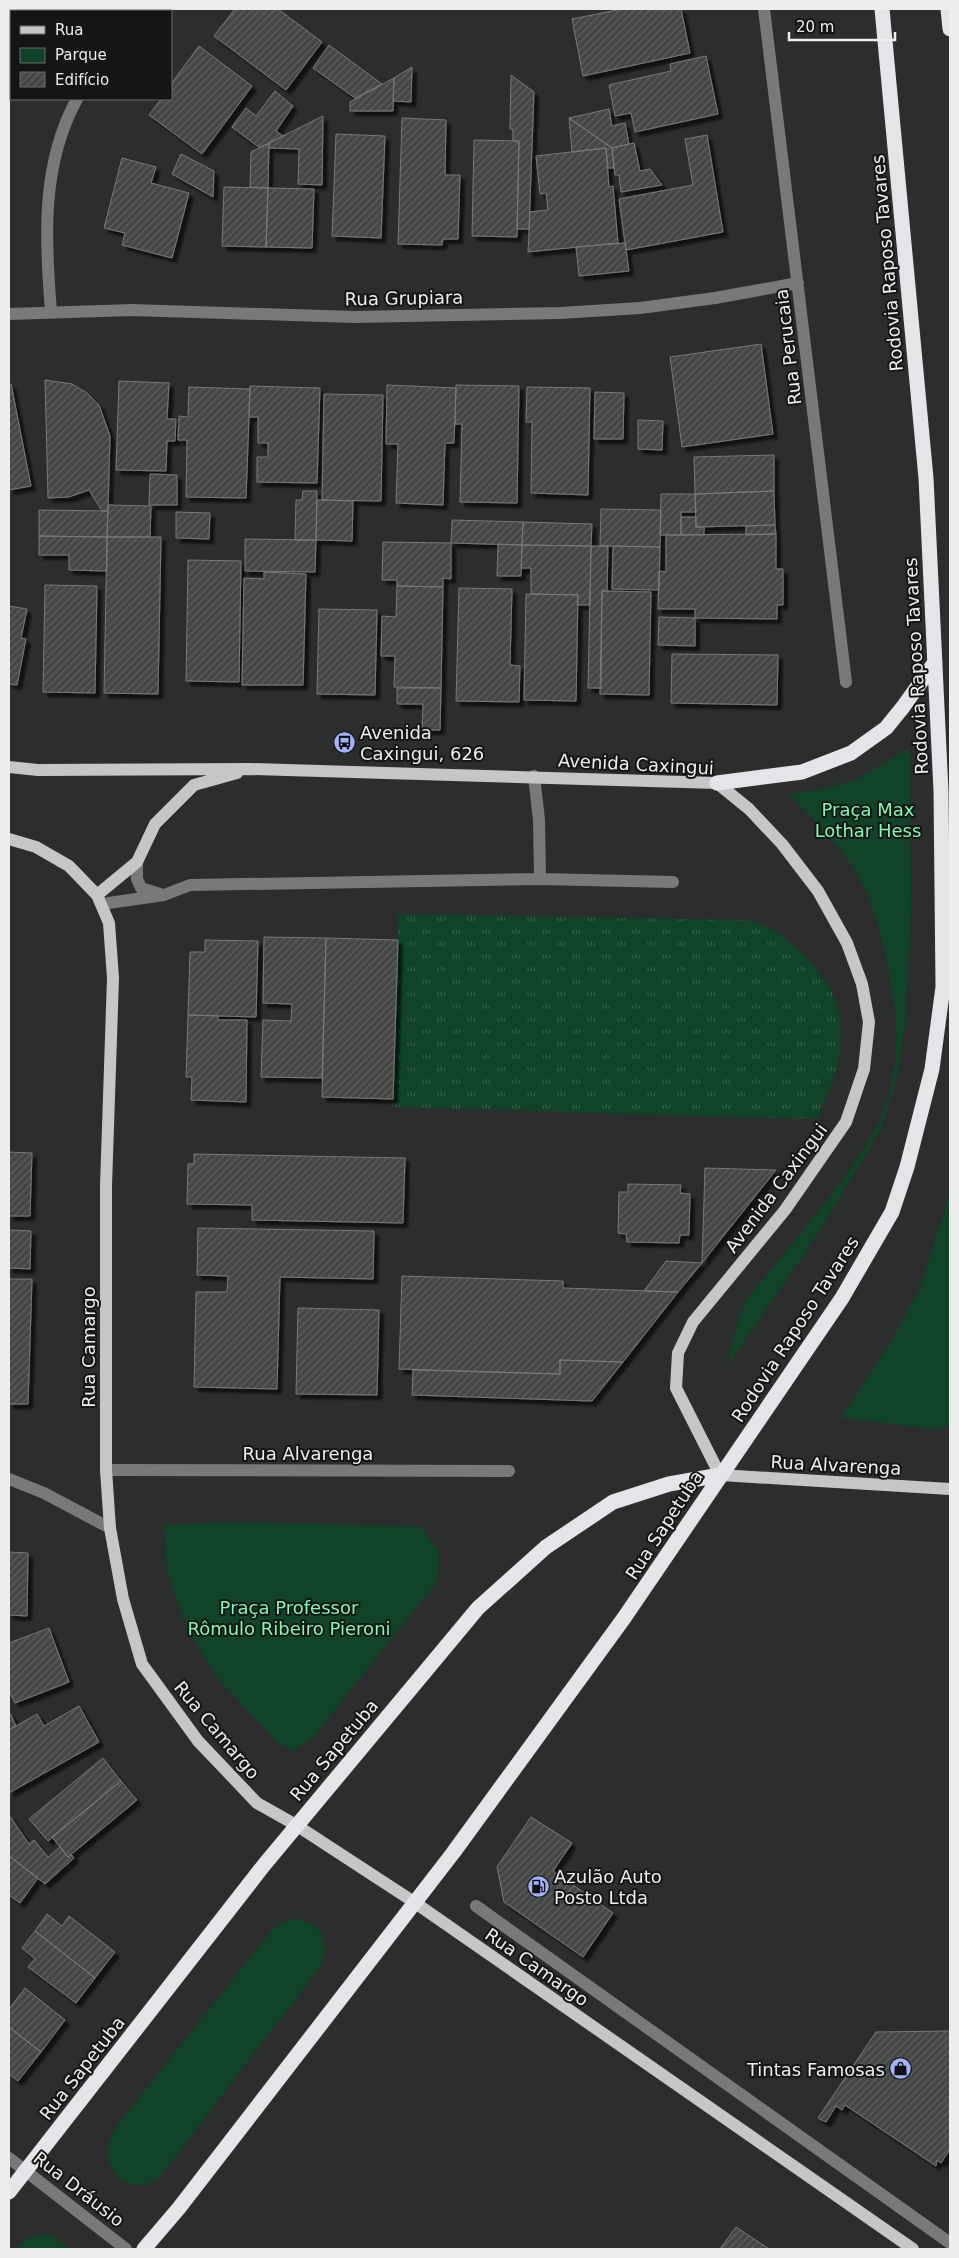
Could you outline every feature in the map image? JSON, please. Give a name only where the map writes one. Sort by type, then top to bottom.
[{"type":"highway","name":"Rodovia Raposo Tavares","points":[[720,1475],[842,1298],[892,1212],[916,1138],[932,1069],[943,987],[941,791],[926,478],[882,9]]},
{"type":"highway","points":[[948,9],[950,29]]},
{"type":"highway","points":[[717,783],[802,772],[851,752],[886,728],[904,707],[935,662]]},
{"type":"highway","name":"Rua Sapetuba","points":[[9,2192],[296,1825],[478,1608],[546,1546],[613,1502],[669,1484],[720,1475]]},
{"type":"highway","name":"Rua Sapetuba","points":[[144,2249],[179,2208],[453,1853],[624,1618],[720,1475]]},
{"type":"main road","name":"Avenida Caxingui","points":[[9,767],[38,770],[251,769],[534,776],[717,783],[749,809],[782,844],[818,891],[847,943],[862,984],[870,1022],[864,1069],[846,1122],[785,1210],[693,1322],[678,1354],[676,1388],[720,1475]]},
{"type":"main road","points":[[9,839],[36,847],[69,866],[100,899],[137,862],[155,824],[194,785],[251,769]]},
{"type":"main road","name":"Rua Camargo","points":[[100,899],[109,923],[113,978],[106,1186],[106,1470],[110,1528],[123,1599],[142,1664],[198,1740],[256,1802],[296,1825],[414,1902],[913,2249]]},
{"type":"main road","name":"Rua Alvarenga","points":[[720,1475],[950,1490]]},
{"type":"street","name":"Rua Perucaia","points":[[764,9],[846,682]]},
{"type":"street","points":[[51,311],[46,242],[49,187],[64,125],[76,100]]},
{"type":"street","name":"Rua Grupiara","points":[[9,314],[51,311],[132,310],[354,317],[560,314],[640,308],[715,298],[798,283]]},
{"type":"street","points":[[534,776],[539,820],[540,879]]},
{"type":"street","points":[[137,862],[137,879],[141,888],[164,895]]},
{"type":"street","points":[[100,899],[164,895],[190,885],[540,879],[673,882]]},
{"type":"street","name":"Rua Alvarenga","points":[[106,1470],[509,1471]]},
{"type":"street","points":[[9,1479],[44,1493],[110,1528]]},
{"type":"street","points":[[476,1906],[950,2242]]},
{"type":"street","name":"Rua Dráusio","points":[[9,2158],[27,2170],[126,2249]]},
{"type":"green space","name":"Praça Max Lothar Hess","points":[[905,750],[909,751],[910,756],[911,910],[905,1026],[896,1081],[881,1128],[866,1155],[807,1250],[730,1362],[729,1355],[736,1327],[746,1301],[832,1194],[876,1128],[886,1105],[895,1058],[896,1033],[891,984],[881,936],[871,903],[849,862],[790,794],[825,789],[856,780]]},
{"type":"green space","points":[[398,914],[742,920],[756,922],[768,927],[781,935],[806,957],[826,983],[838,1008],[840,1045],[838,1059],[833,1079],[817,1119],[393,1107]]},
{"type":"green space","points":[[950,1193],[950,1425],[936,1429],[841,1418],[889,1345],[920,1288]]},
{"type":"green space","name":"Praça Professor Rômulo Ribeiro Pieroni","points":[[239,1522],[421,1527],[439,1551],[438,1580],[314,1736],[293,1751],[278,1743],[219,1680],[187,1629],[167,1571],[164,1525]]},
{"type":"green space","points":[[295,1919],[313,1925],[322,1936],[324,1950],[320,1967],[158,2179],[143,2185],[128,2183],[116,2174],[109,2162],[109,2144],[115,2128],[272,1930],[281,1923]]},
{"type":"green space","points":[[42,2234],[57,2238],[68,2249],[16,2249],[28,2238]]},
{"type":"building","points":[[9,9],[56,10],[10,10],[9,52]]},
{"type":"building","points":[[235,9],[278,9],[322,42],[286,90],[214,36]]},
{"type":"building","points":[[622,9],[681,9],[690,53],[583,76],[572,19]]},
{"type":"building","points":[[329,45],[382,84],[355,98],[313,68]]},
{"type":"building","points":[[199,46],[252,86],[202,154],[149,115],[160,100],[172,100],[172,83]]},
{"type":"building","points":[[706,56],[718,114],[635,132],[631,113],[615,116],[609,85],[671,71],[670,64]]},
{"type":"building","points":[[412,67],[411,102],[393,101],[394,78]]},
{"type":"building","points":[[511,75],[534,92],[529,229],[517,229],[519,141],[513,141],[513,129],[510,129]]},
{"type":"building","points":[[394,78],[393,111],[350,111],[350,102]]},
{"type":"building","points":[[275,91],[293,106],[276,131],[283,136],[260,148],[232,127],[246,108],[256,116]]},
{"type":"building","points":[[609,109],[612,126],[625,123],[629,144],[612,148],[569,118]]},
{"type":"building","points":[[323,116],[322,185],[298,184],[299,149],[269,148],[269,143]]},
{"type":"building","points":[[402,118],[446,120],[445,175],[460,175],[458,239],[443,239],[442,245],[398,244]]},
{"type":"building","points":[[569,118],[612,148],[614,168],[608,168],[606,148],[572,152]]},
{"type":"building","points":[[336,134],[385,136],[381,238],[332,236]]},
{"type":"building","points":[[707,135],[723,232],[626,250],[619,199],[693,185],[685,139]]},
{"type":"building","points":[[474,140],[519,141],[517,237],[472,236]]},
{"type":"building","points":[[269,143],[268,188],[250,187],[251,152]]},
{"type":"building","points":[[634,143],[640,171],[650,169],[662,185],[621,192],[619,175],[615,175],[612,148]]},
{"type":"building","points":[[606,148],[609,187],[613,186],[618,243],[528,252],[530,212],[548,210],[546,193],[540,194],[536,156]]},
{"type":"building","points":[[181,154],[214,171],[213,197],[172,174]]},
{"type":"building","points":[[122,158],[156,167],[151,183],[189,193],[172,258],[122,245],[125,233],[104,228]]},
{"type":"building","points":[[224,187],[268,188],[266,247],[222,246]]},
{"type":"building","points":[[268,188],[314,189],[312,248],[266,247]]},
{"type":"building","points":[[625,243],[629,271],[579,276],[576,247]]},
{"type":"building","points":[[761,344],[773,434],[682,447],[670,357]]},
{"type":"building","points":[[45,380],[72,384],[87,393],[99,405],[110,436],[108,511],[102,511],[89,490],[69,497],[48,498]]},
{"type":"building","points":[[119,381],[169,383],[167,419],[176,419],[175,441],[167,441],[166,471],[116,470]]},
{"type":"building","points":[[9,384],[11,384],[31,486],[9,490]]},
{"type":"building","points":[[387,385],[456,388],[454,443],[445,443],[443,505],[396,503],[398,444],[386,444]]},
{"type":"building","points":[[456,385],[519,386],[517,503],[460,502],[462,424],[455,424]]},
{"type":"building","points":[[250,386],[320,388],[317,483],[257,482],[257,457],[268,457],[268,443],[258,443],[258,417],[249,417]]},
{"type":"building","points":[[189,387],[250,389],[246,498],[186,497],[187,440],[178,440],[179,416],[188,417]]},
{"type":"building","points":[[527,387],[590,388],[588,495],[531,493],[532,422],[526,422]]},
{"type":"building","points":[[595,392],[624,393],[623,439],[594,439]]},
{"type":"building","points":[[324,394],[383,395],[381,501],[322,500]]},
{"type":"building","points":[[638,420],[663,421],[662,450],[638,449]]},
{"type":"building","points":[[774,455],[774,491],[695,494],[694,457]]},
{"type":"building","points":[[150,474],[177,475],[177,505],[149,505]]},
{"type":"building","points":[[303,491],[317,491],[316,540],[295,540],[296,500],[302,500]]},
{"type":"building","points":[[774,491],[775,525],[696,527],[695,494]]},
{"type":"building","points":[[661,494],[695,494],[696,512],[681,512],[681,535],[660,535]]},
{"type":"building","points":[[317,500],[353,501],[352,541],[316,540]]},
{"type":"building","points":[[108,505],[151,506],[150,537],[107,537]]},
{"type":"building","points":[[601,509],[661,510],[660,547],[600,546]]},
{"type":"building","points":[[39,510],[108,511],[107,537],[39,536]]},
{"type":"building","points":[[176,512],[210,513],[209,539],[176,538]]},
{"type":"building","points":[[681,517],[696,517],[696,527],[704,527],[704,535],[681,535]]},
{"type":"building","points":[[452,520],[523,522],[522,545],[451,543]]},
{"type":"building","points":[[523,522],[592,524],[591,546],[522,545]]},
{"type":"building","points":[[775,525],[776,534],[746,535],[746,526]]},
{"type":"building","points":[[776,534],[776,569],[783,569],[783,605],[777,605],[777,619],[695,618],[695,609],[658,609],[659,571],[666,572],[666,535]]},
{"type":"building","points":[[39,536],[107,537],[107,571],[69,570],[69,555],[39,555]]},
{"type":"building","points":[[107,537],[161,537],[158,694],[104,693]]},
{"type":"building","points":[[245,539],[316,540],[315,572],[245,571]]},
{"type":"building","points":[[383,542],[451,543],[451,579],[443,578],[443,587],[397,586],[397,580],[382,580]]},
{"type":"building","points":[[498,544],[522,545],[521,576],[497,576]]},
{"type":"building","points":[[522,545],[591,546],[590,605],[577,605],[578,595],[531,594],[531,568],[521,568]]},
{"type":"building","points":[[591,546],[608,546],[607,591],[602,591],[601,688],[588,688]]},
{"type":"building","points":[[613,546],[660,547],[659,590],[612,589]]},
{"type":"building","points":[[188,560],[241,561],[239,682],[186,681]]},
{"type":"building","points":[[264,572],[306,574],[303,685],[242,685],[244,578],[264,579]]},
{"type":"building","points":[[45,585],[97,586],[95,693],[43,692]]},
{"type":"building","points":[[397,586],[443,587],[441,688],[394,687],[395,656],[381,656],[382,616],[396,617]]},
{"type":"building","points":[[459,588],[512,589],[510,665],[520,666],[519,702],[456,701]]},
{"type":"building","points":[[602,591],[651,592],[649,695],[600,694]]},
{"type":"building","points":[[526,594],[578,595],[576,701],[524,700]]},
{"type":"building","points":[[9,606],[27,609],[21,638],[26,639],[17,685],[9,684]]},
{"type":"building","points":[[319,609],[377,610],[375,695],[317,694]]},
{"type":"building","points":[[659,617],[695,618],[695,646],[658,645]]},
{"type":"building","points":[[672,654],[778,655],[777,705],[671,703]]},
{"type":"building","points":[[397,688],[441,688],[440,730],[422,730],[423,704],[397,704]]},
{"type":"building","points":[[264,937],[326,938],[322,1078],[261,1077],[263,1020],[291,1021],[292,1004],[263,1003]]},
{"type":"building","points":[[326,938],[398,940],[393,1099],[322,1097]]},
{"type":"building","points":[[205,940],[258,941],[256,1017],[188,1015],[190,952],[205,952]]},
{"type":"building","points":[[188,1015],[218,1016],[218,1020],[247,1020],[246,1102],[191,1100],[192,1077],[186,1077]]},
{"type":"building","points":[[9,1152],[32,1153],[30,1216],[9,1216]]},
{"type":"building","points":[[194,1154],[405,1158],[403,1223],[252,1220],[252,1205],[187,1204],[188,1164],[194,1164]]},
{"type":"building","points":[[705,1168],[776,1170],[702,1263]]},
{"type":"building","points":[[628,1184],[681,1185],[680,1193],[690,1194],[689,1235],[680,1235],[679,1243],[627,1242],[626,1234],[618,1233],[619,1192],[628,1192]]},
{"type":"building","points":[[198,1228],[374,1231],[373,1279],[280,1277],[277,1389],[194,1387],[196,1292],[227,1292],[228,1276],[197,1275]]},
{"type":"building","points":[[9,1230],[31,1231],[30,1269],[9,1268]]},
{"type":"building","points":[[666,1261],[702,1263],[678,1292],[644,1291]]},
{"type":"building","points":[[402,1276],[563,1281],[563,1288],[678,1292],[623,1362],[560,1360],[560,1374],[399,1369]]},
{"type":"building","points":[[9,1279],[32,1279],[28,1404],[9,1404]]},
{"type":"building","points":[[298,1308],[379,1310],[377,1395],[296,1394]]},
{"type":"building","points":[[560,1360],[623,1362],[592,1401],[412,1395],[413,1370],[560,1374]]},
{"type":"building","points":[[9,1552],[28,1553],[27,1616],[9,1615]]},
{"type":"building","points":[[49,1628],[69,1682],[15,1703],[9,1691],[9,1643]]},
{"type":"building","points":[[79,1706],[99,1742],[9,1793],[9,1730],[37,1714],[44,1726]]},
{"type":"building","points":[[9,1713],[16,1726],[9,1730]]},
{"type":"building","points":[[103,1758],[121,1781],[48,1841],[29,1819]]},
{"type":"building","points":[[121,1781],[137,1800],[68,1857],[52,1837]]},
{"type":"building","points":[[9,1815],[29,1844],[34,1840],[48,1857],[60,1847],[68,1857],[71,1854],[74,1858],[45,1884],[9,1856]]},
{"type":"building","name":"Azulão Auto Posto Ltda","points":[[531,1817],[572,1843],[553,1871],[613,1913],[583,1957],[504,1902],[497,1867]]},
{"type":"building","points":[[9,1856],[38,1878],[20,1903],[9,1895]]},
{"type":"building","points":[[47,1914],[62,1926],[69,1916],[115,1952],[95,1978],[35,1931]]},
{"type":"building","points":[[35,1931],[95,1978],[76,2003],[28,1967],[35,1959],[22,1948]]},
{"type":"building","points":[[25,1988],[65,2020],[41,2052],[9,2027],[9,2009]]},
{"type":"building","points":[[9,2027],[41,2052],[18,2081],[9,2074]]},
{"type":"building","name":"Tintas Famosas","points":[[950,2031],[950,2149],[941,2163],[937,2160],[936,2166],[845,2105],[842,2110],[836,2106],[826,2122],[818,2118],[876,2032]]},
{"type":"building","points":[[736,2227],[769,2249],[720,2249]]},
{"type":"place","name":"Avenida Caxingui, 626","points":[[344,742]]},
{"type":"place","name":"Azulão Auto Posto Ltda","points":[[538,1886]]},
{"type":"place","name":"Tintas Famosas","points":[[901,2069]]}]
